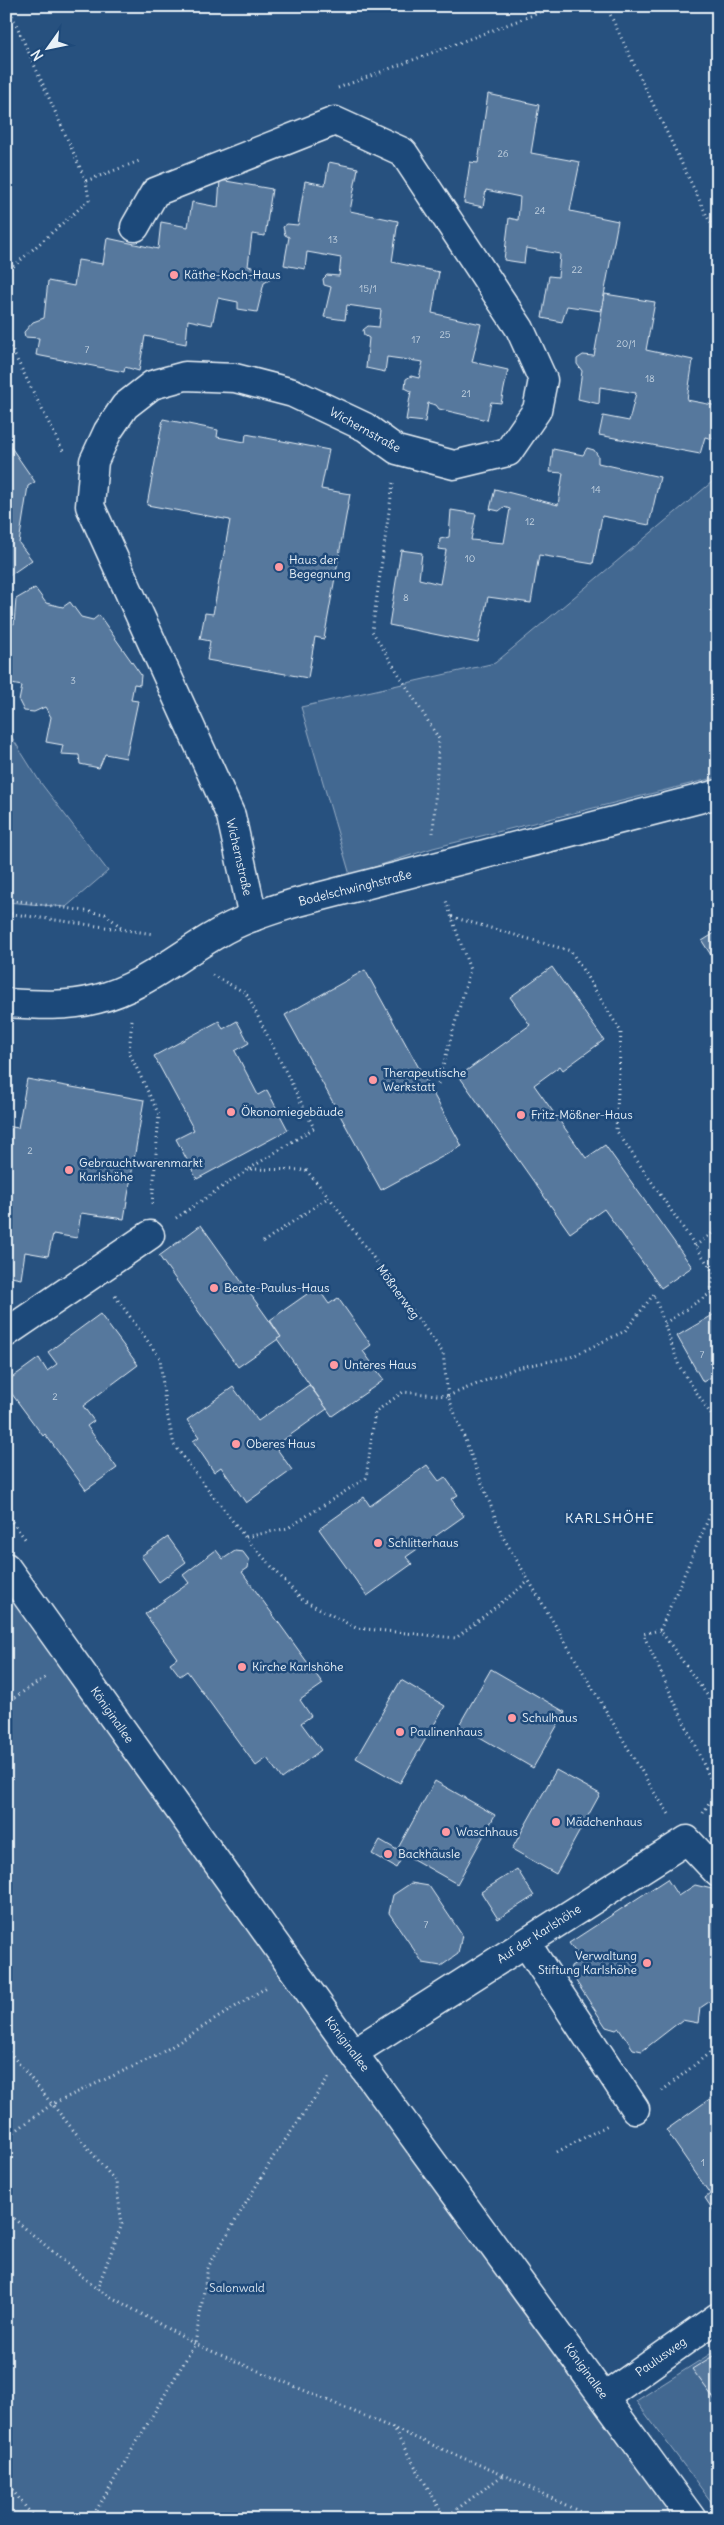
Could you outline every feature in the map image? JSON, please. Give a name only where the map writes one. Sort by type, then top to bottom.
[{"type":"street","name":"Wichernstraße","points":[[135,227],[155,192],[334,121],[403,152],[520,329],[543,380],[537,410],[508,452],[454,465],[398,450],[365,427],[293,393],[235,378],[185,376],[152,385],[125,406],[108,431],[94,462],[90,506],[231,816],[253,916]]},
{"type":"street","name":"Bodelschwinghstraße","points":[[6,1003],[56,1006],[97,999],[136,985],[219,932],[253,916],[291,904],[435,869],[718,794]]},
{"type":"street","points":[[6,1333],[150,1234]]},
{"type":"street","name":"Königinallee","points":[[6,1567],[293,1971],[692,2519]]},
{"type":"street","points":[[687,1840],[718,1873]]},
{"type":"street","name":"Auf der Karlshöhe","points":[[354,2055],[526,1942],[687,1840]]},
{"type":"street","points":[[526,1942],[646,2102]]},
{"type":"street","name":"Paulusweg","points":[[605,2397],[718,2317]]},
{"type":"path","points":[[6,273],[89,200],[86,181],[8,6]]},
{"type":"path","points":[[606,6],[718,240]]},
{"type":"path","points":[[6,338],[64,453]]},
{"type":"path","points":[[398,450],[372,630],[439,739],[433,848],[435,869]]},
{"type":"path","points":[[6,899],[105,914],[122,928]]},
{"type":"path","points":[[6,913],[122,928],[153,934],[179,956],[246,993],[314,1128],[150,1234]]},
{"type":"path","points":[[438,1084],[470,970],[451,917],[571,951],[621,1032],[616,1130],[714,1273],[711,1293],[665,1324]]},
{"type":"path","points":[[136,985],[129,1052],[159,1115],[150,1234]]},
{"type":"path","name":"Mößnerweg","points":[[249,1169],[306,1170],[329,1197],[443,1353],[448,1396],[503,1537],[654,1792],[687,1840]]},
{"type":"path","points":[[263,1242],[329,1197]]},
{"type":"path","points":[[695,1246],[718,1230]]},
{"type":"path","points":[[96,1271],[160,1358],[165,1404],[174,1445],[245,1537],[301,1599],[356,1628],[456,1638],[529,1581]]},
{"type":"path","points":[[245,1537],[288,1528],[366,1478],[376,1412],[403,1392],[448,1396],[516,1368],[570,1357],[625,1331],[654,1294],[679,1366],[718,1425]]},
{"type":"path","points":[[660,1630],[714,1506],[718,1509]]},
{"type":"path","points":[[660,1630],[718,1710]]},
{"type":"path","points":[[660,1630],[643,1634],[716,1791],[687,1840]]},
{"type":"path","points":[[6,1703],[73,1659]]},
{"type":"path","points":[[6,2138],[52,2104],[158,2056],[293,1971]]},
{"type":"path","points":[[646,2102],[701,2062],[718,2046]]},
{"type":"path","points":[[6,2048],[116,2182],[122,2224],[97,2289]]},
{"type":"path","points":[[91,2519],[195,2344],[208,2266],[274,2156],[332,2073],[354,2055]]},
{"type":"path","points":[[8,2214],[97,2289],[195,2344],[503,2475],[595,2519]]},
{"type":"path","points":[[392,2427],[446,2518],[503,2475]]},
{"type":"path","points":[[6,2482],[35,2519]]},
{"type":"green space","points":[[718,477],[718,777],[433,848],[350,875],[301,707],[495,663]]},
{"type":"green space","points":[[6,728],[40,782],[108,871],[66,907],[6,902]]},
{"type":"green space","name":"Salonwald","points":[[6,1578],[682,2519],[6,2519]]},
{"type":"green space","points":[[718,2349],[718,2511],[636,2401]]},
{"type":"building","points":[[488,94],[539,105],[531,153],[580,162],[570,211],[618,221],[601,311],[567,306],[562,322],[542,318],[549,276],[558,277],[560,254],[526,248],[524,263],[504,260],[509,218],[518,220],[520,197],[486,190],[483,207],[464,203],[470,162],[478,163]]},
{"type":"building","points":[[329,162],[358,168],[350,211],[398,221],[392,262],[439,272],[432,313],[481,324],[472,362],[508,370],[501,403],[491,402],[487,420],[439,409],[436,405],[428,403],[425,422],[406,420],[411,391],[405,388],[406,379],[411,376],[419,378],[423,362],[387,357],[385,372],[366,368],[369,338],[364,335],[363,330],[368,326],[379,327],[381,310],[347,305],[345,320],[324,317],[331,287],[324,285],[323,279],[327,275],[339,276],[341,258],[307,252],[305,269],[284,265],[289,237],[285,235],[283,227],[287,224],[298,225],[305,181],[325,185]]},
{"type":"building","name":"Käthe-Koch-Haus","points":[[220,180],[272,189],[265,236],[252,234],[248,266],[271,272],[273,278],[264,283],[257,312],[238,309],[238,302],[218,298],[212,325],[188,320],[186,344],[145,336],[139,371],[125,367],[124,372],[36,355],[39,338],[25,337],[24,332],[33,322],[44,318],[48,281],[74,286],[78,260],[103,264],[107,238],[158,249],[161,222],[188,227],[192,202],[218,207]]},
{"type":"building","points":[[605,294],[655,302],[646,350],[693,360],[687,400],[718,406],[713,439],[705,437],[700,454],[599,435],[603,416],[629,421],[636,393],[600,387],[599,404],[578,399],[582,371],[577,364],[577,359],[583,355],[594,356]]},
{"type":"building","name":"Haus der Begegnung","points":[[163,419],[218,430],[217,437],[245,442],[246,434],[329,450],[321,489],[350,494],[324,639],[315,637],[308,678],[207,660],[210,641],[200,639],[205,613],[213,614],[230,520],[147,505]]},
{"type":"building","points":[[6,440],[35,482],[28,486],[19,543],[32,560],[6,578]]},
{"type":"building","points":[[587,448],[594,450],[598,456],[598,463],[660,477],[649,525],[602,516],[593,564],[539,555],[531,603],[488,597],[478,643],[389,625],[401,550],[422,553],[419,579],[440,584],[446,550],[439,549],[440,539],[449,537],[451,510],[476,514],[471,540],[504,543],[510,509],[504,507],[499,511],[490,509],[495,489],[558,505],[563,473],[550,472],[553,449],[583,455]]},
{"type":"building","points":[[35,588],[46,603],[63,607],[70,602],[81,617],[93,620],[99,615],[141,675],[140,685],[134,684],[131,700],[138,701],[126,758],[105,754],[99,768],[80,764],[79,755],[61,754],[63,745],[46,742],[51,717],[45,707],[34,712],[24,711],[19,701],[22,686],[6,683],[8,666],[6,665],[6,622],[14,624],[16,599]]},
{"type":"building","points":[[718,931],[718,966],[702,941]]},
{"type":"building","name":"Fritz-Mößner-Haus","points":[[552,967],[604,1040],[563,1070],[560,1066],[534,1085],[586,1158],[605,1145],[692,1267],[661,1288],[604,1209],[570,1233],[459,1076],[530,1025],[510,997]]},
{"type":"building","name":"Therapeutische Werkstatt","points":[[365,970],[462,1146],[381,1190],[285,1015]]},
{"type":"building","name":"Ökonomiegebäude","points":[[219,1021],[223,1029],[237,1021],[249,1043],[235,1051],[258,1095],[267,1090],[288,1130],[197,1179],[176,1139],[194,1130],[154,1056]]},
{"type":"building","name":"Gebrauchtwarenmarkt Karlshöhe","points":[[27,1079],[144,1100],[124,1219],[81,1213],[77,1238],[53,1234],[48,1256],[25,1252],[21,1279],[6,1276],[6,1126],[18,1128]]},
{"type":"building","name":"Beate-Paulus-Haus","points":[[201,1225],[281,1337],[238,1367],[159,1256]]},
{"type":"building","name":"Unteres Haus","points":[[317,1287],[329,1304],[338,1298],[371,1345],[363,1351],[384,1380],[332,1416],[277,1339],[281,1337],[270,1320]]},
{"type":"building","points":[[718,1312],[718,1373],[703,1382],[677,1336]]},
{"type":"building","points":[[100,1314],[138,1365],[83,1406],[94,1421],[87,1426],[117,1468],[86,1490],[45,1434],[43,1436],[6,1386],[6,1382],[39,1358],[47,1371],[57,1364],[48,1352]]},
{"type":"building","name":"Oberes Haus","points":[[309,1385],[327,1409],[275,1446],[292,1470],[246,1503],[221,1467],[214,1472],[193,1441],[199,1437],[187,1420],[233,1387],[258,1421]]},
{"type":"building","name":"Schlitterhaus","points":[[427,1465],[439,1481],[445,1477],[458,1495],[451,1499],[464,1516],[406,1557],[412,1564],[367,1596],[319,1529],[364,1497],[370,1506]]},
{"type":"building","points":[[168,1537],[186,1562],[159,1582],[141,1556]]},
{"type":"building","name":"Kirche Karlshöhe","points":[[216,1550],[223,1559],[235,1551],[243,1552],[249,1560],[248,1568],[242,1572],[323,1684],[300,1700],[311,1716],[301,1723],[321,1750],[282,1779],[267,1758],[256,1766],[187,1671],[180,1676],[170,1663],[177,1658],[145,1614],[189,1583],[183,1575]]},
{"type":"building","name":"Schulhaus","points":[[491,1669],[565,1712],[533,1768],[459,1725]]},
{"type":"building","name":"Paulinenhaus","points":[[401,1680],[445,1706],[400,1783],[356,1758]]},
{"type":"building","name":"Mädchenhaus","points":[[556,1770],[600,1794],[556,1874],[512,1849]]},
{"type":"building","name":"Waschhaus","points":[[435,1781],[495,1815],[457,1884],[397,1850]]},
{"type":"building","name":"Backhäusle","points":[[380,1840],[404,1854],[396,1868],[372,1854]]},
{"type":"building","points":[[517,1869],[534,1896],[498,1919],[481,1892]]},
{"type":"building","name":"Verwaltung Stiftung Karlshöhe","points":[[667,1879],[678,1896],[695,1885],[712,1889],[718,1897],[718,1937],[711,1942],[718,1952],[718,1996],[700,2008],[698,2023],[682,2020],[642,2051],[633,2049],[619,2028],[616,2030],[606,2027],[570,1972],[571,1966],[581,1960],[569,1943]]},
{"type":"building","points":[[411,1883],[429,1886],[462,1935],[458,1954],[441,1966],[423,1963],[389,1913],[393,1895]]},
{"type":"building","points":[[718,2093],[717,2216],[705,2198],[710,2194],[666,2130]]},
{"type":"building","points":[[718,2353],[718,2404],[692,2369]]},
{"type":"place","name":"Käthe-Koch-Haus","points":[[174,275]]},
{"type":"place","name":"Haus der Begegnung","points":[[279,567]]},
{"type":"place","name":"Therapeutische Werkstatt","points":[[373,1080]]},
{"type":"place","name":"Ökonomiegebäude","points":[[231,1112]]},
{"type":"place","name":"Fritz-Mößner-Haus","points":[[521,1115]]},
{"type":"place","name":"Gebrauchtwarenmarkt Karlshöhe","points":[[69,1170]]},
{"type":"place","name":"Beate-Paulus-Haus","points":[[214,1288]]},
{"type":"place","name":"Unteres Haus","points":[[334,1365]]},
{"type":"place","name":"Oberes Haus","points":[[236,1444]]},
{"type":"place","name":"Schlitterhaus","points":[[378,1543]]},
{"type":"place","name":"Kirche Karlshöhe","points":[[242,1667]]},
{"type":"place","name":"Schulhaus","points":[[512,1718]]},
{"type":"place","name":"Paulinenhaus","points":[[400,1732]]},
{"type":"place","name":"Mädchenhaus","points":[[556,1822]]},
{"type":"place","name":"Waschhaus","points":[[446,1832]]},
{"type":"place","name":"Backhäusle","points":[[388,1854]]},
{"type":"place","name":"Verwaltung Stiftung Karlshöhe","points":[[647,1963]]},
{"type":"district","name":"KARLSHÖHE","points":[[610,1518]]}]
